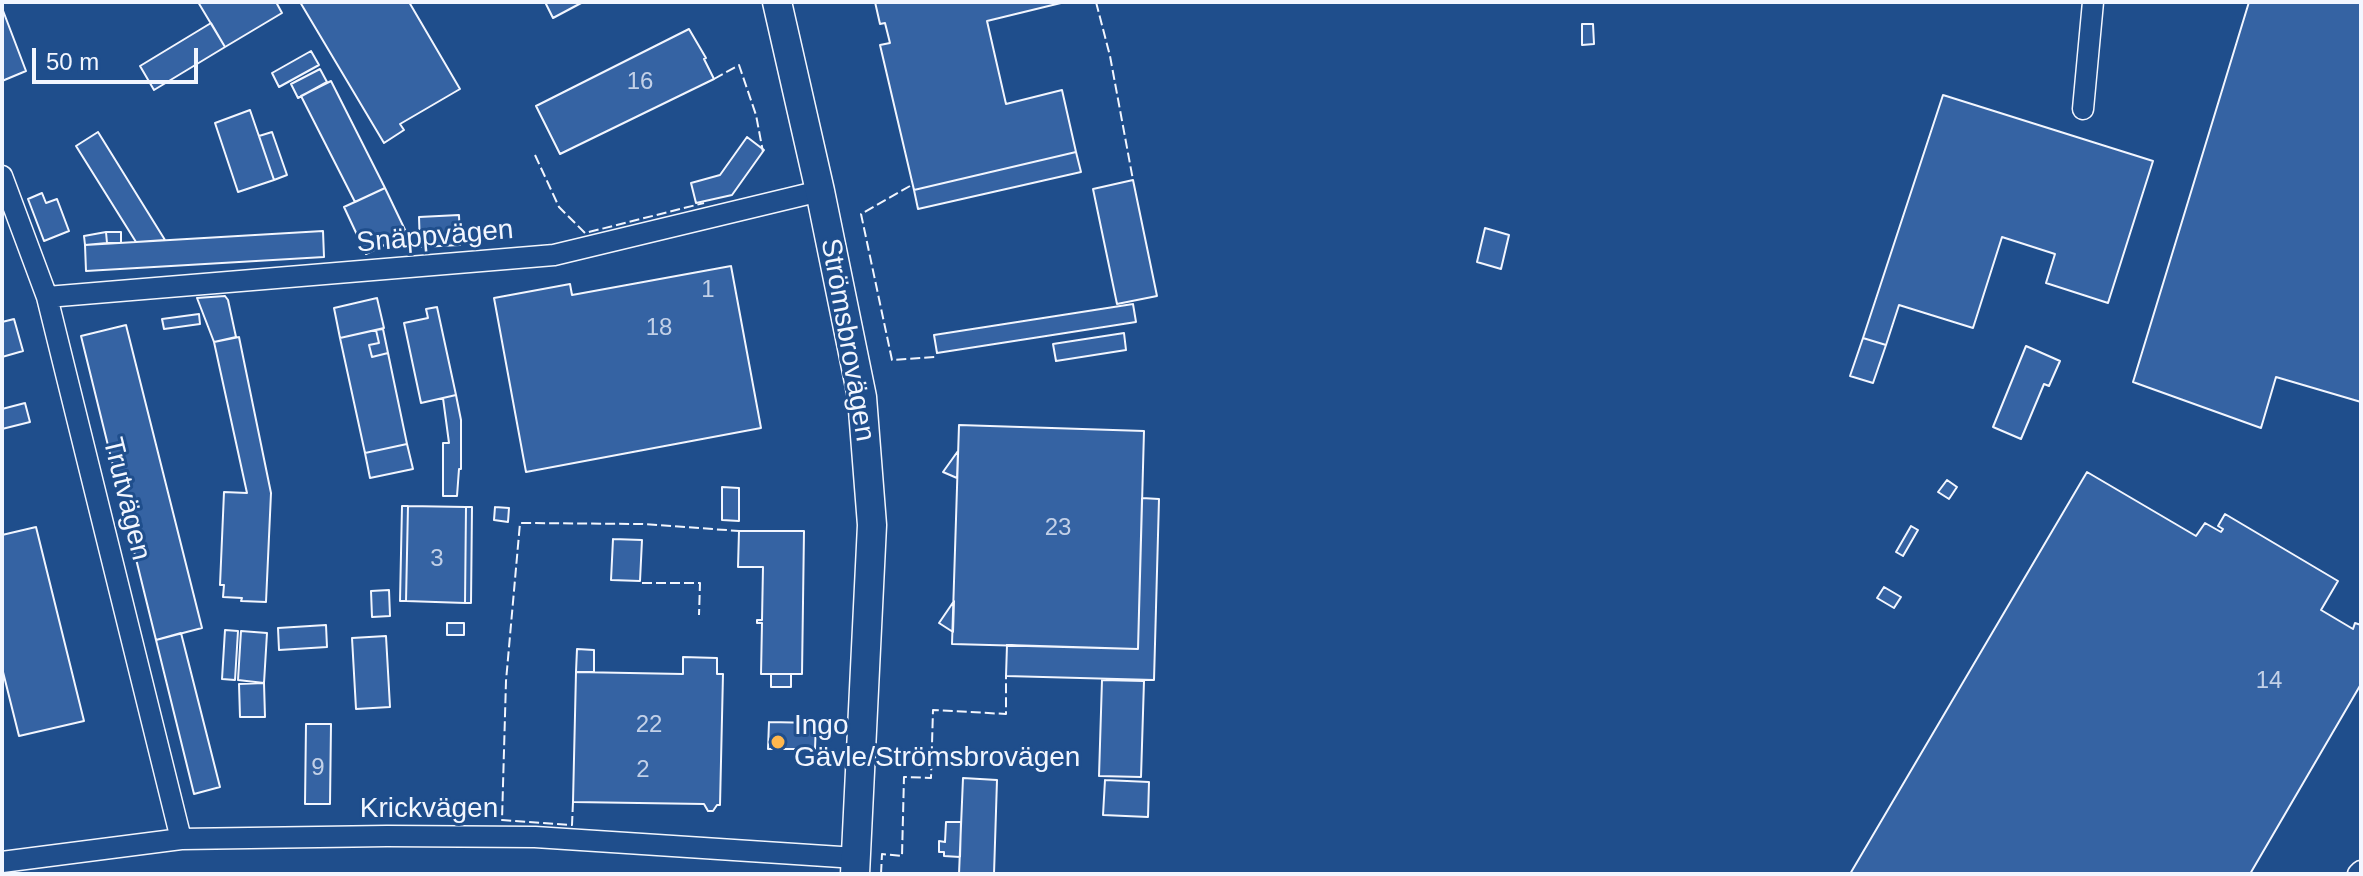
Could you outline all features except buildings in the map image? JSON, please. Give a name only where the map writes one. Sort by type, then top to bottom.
[{"type":"main road","name":"Strömsbrovägen","points":[[777,2],[862,397],[872,525],[856,866]]},
{"type":"street","points":[[2083,109],[2093,2]]},
{"type":"street","name":"Trutvägen","points":[[2,176],[47,297],[181,839]]},
{"type":"street","name":"Snäppvägen","points":[[47,297],[554,255],[820,191]]},
{"type":"street","name":"Krickvägen","points":[[2,862],[181,839],[535,837],[856,866]]},
{"type":"fence","points":[[1096,2],[1110,56],[1133,180]]},
{"type":"fence","points":[[714,79],[739,65],[756,115],[763,152]]},
{"type":"fence","points":[[535,155],[559,207],[585,233],[704,203]]},
{"type":"fence","points":[[910,186],[861,214],[892,360],[935,357]]},
{"type":"fence","points":[[573,802],[572,825],[502,820],[506,681],[520,523],[643,524],[739,531]]},
{"type":"fence","points":[[642,583],[700,583],[699,615]]},
{"type":"fence","points":[[881,874],[882,854],[902,856],[904,777],[931,778],[933,710],[1006,714],[1006,676]]},
{"type":"place","name":"Ingo Gävle/Strömsbrovägen","points":[[778,742]]}]
